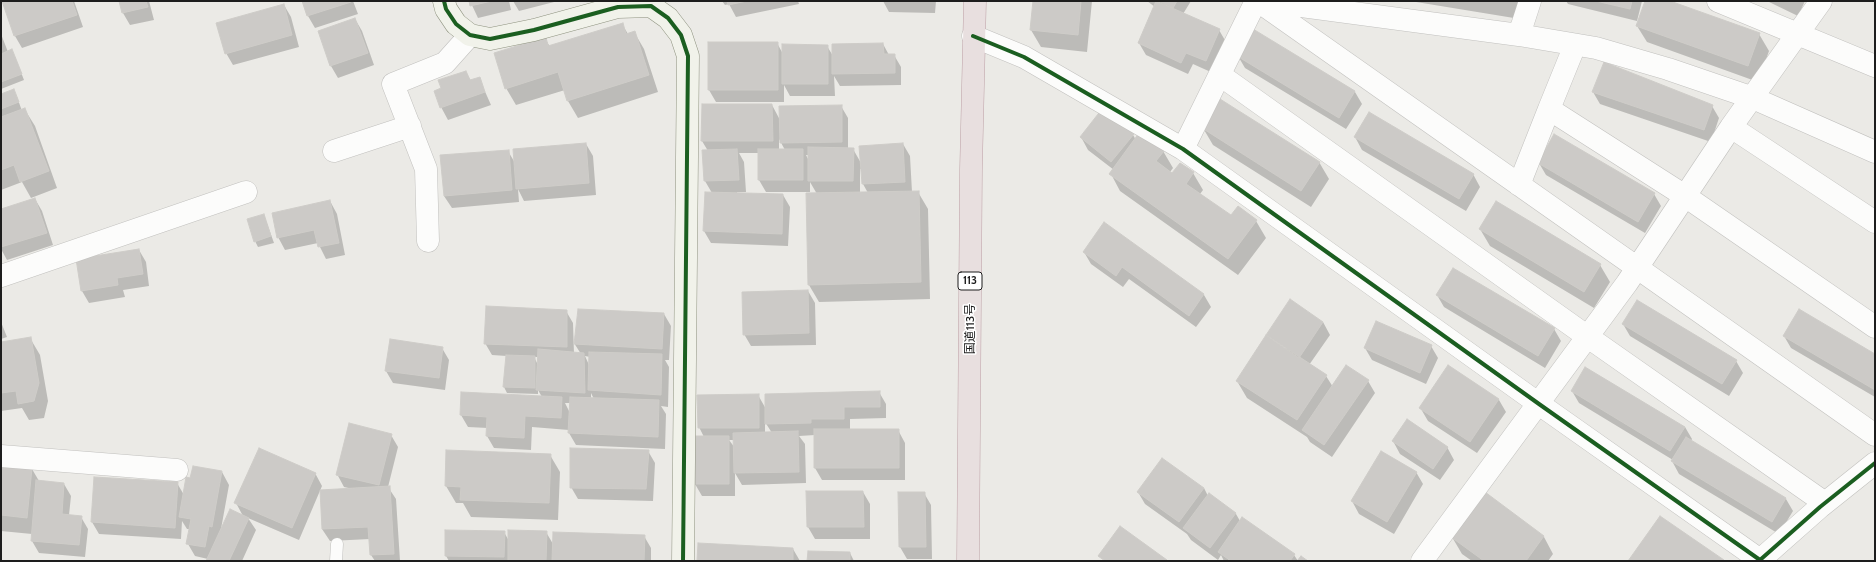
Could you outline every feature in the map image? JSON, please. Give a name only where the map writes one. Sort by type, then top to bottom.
[{"type":"highway","name":"国道113号","points":[[968,561],[971,168],[975,1]]},
{"type":"street","points":[[444,1],[446,9],[456,24],[470,35],[490,39],[534,30],[618,7],[651,6],[668,18],[681,35],[688,56],[682,561]]},
{"type":"street","points":[[1184,149],[1257,1],[1875,435]]},
{"type":"street","points":[[1264,1],[1519,35],[1596,48],[1668,69],[1753,98],[1875,152]]},
{"type":"street","points":[[1519,35],[1530,1]]},
{"type":"street","points":[[1718,1],[1875,66]]},
{"type":"street","points":[[1422,561],[1588,337],[1637,268],[1731,127],[1821,1]]},
{"type":"street","points":[[428,241],[426,169],[393,84],[445,63],[470,35]]},
{"type":"street","points":[[973,36],[1024,57],[1184,149],[1539,404],[1760,560],[1825,503],[1875,463]]},
{"type":"street","points":[[1519,185],[1575,45]]},
{"type":"street","points":[[1220,75],[1588,337],[1825,503]]},
{"type":"street","points":[[1550,109],[1685,196],[1875,327]]},
{"type":"street","points":[[334,151],[410,126]]},
{"type":"street","points":[[1731,127],[1875,222]]},
{"type":"street","points":[[1,276],[246,192]]},
{"type":"street","points":[[1,456],[177,470]]},
{"type":"lane","points":[[336,561],[337,544]]},
{"type":"building","points":[[2,1],[72,1],[77,15],[14,36]]},
{"type":"building","points":[[119,1],[146,1],[148,7],[122,13]]},
{"type":"building","points":[[302,1],[351,1],[351,2],[307,16]]},
{"type":"building","points":[[469,1],[492,1],[470,6]]},
{"type":"building","points":[[727,1],[747,1],[728,5]]},
{"type":"building","points":[[1033,1],[1081,1],[1078,35],[1030,30]]},
{"type":"building","points":[[1156,1],[1220,29],[1206,61],[1186,53],[1181,63],[1138,43]]},
{"type":"building","points":[[1159,1],[1177,1],[1173,8]]},
{"type":"building","points":[[1596,1],[1632,1],[1630,9]]},
{"type":"building","points":[[1645,1],[1670,1],[1760,33],[1748,66],[1636,26]]},
{"type":"building","points":[[284,4],[292,35],[225,54],[216,23]]},
{"type":"building","points":[[355,18],[368,53],[330,66],[318,31]]},
{"type":"building","points":[[623,23],[626,34],[635,31],[649,75],[567,101],[558,72],[505,89],[494,53],[546,37],[548,46]]},
{"type":"building","points":[[1253,29],[1355,91],[1339,118],[1237,56]]},
{"type":"building","points":[[708,42],[778,42],[778,90],[708,90]]},
{"type":"building","points":[[883,43],[884,54],[895,54],[895,73],[832,74],[832,44]]},
{"type":"building","points":[[782,44],[828,45],[828,84],[782,84]]},
{"type":"building","points":[[12,49],[22,74],[1,82],[1,54]]},
{"type":"building","points":[[1604,62],[1713,105],[1704,130],[1592,92]]},
{"type":"building","points":[[466,71],[470,80],[480,77],[485,92],[440,108],[434,91],[441,88],[438,80]]},
{"type":"building","points":[[14,89],[19,102],[1,109],[1,94]]},
{"type":"building","points":[[1220,99],[1320,162],[1301,191],[1202,128]]},
{"type":"building","points":[[702,104],[772,104],[773,141],[701,141]]},
{"type":"building","points":[[842,105],[842,142],[780,143],[779,106]]},
{"type":"building","points":[[25,108],[49,171],[20,182],[14,165],[1,170],[1,117]]},
{"type":"building","points":[[1102,109],[1134,134],[1111,162],[1080,137]]},
{"type":"building","points":[[1369,112],[1474,174],[1459,199],[1354,137]]},
{"type":"building","points":[[1139,133],[1164,151],[1156,161],[1172,173],[1180,163],[1194,172],[1186,184],[1231,215],[1238,206],[1257,220],[1228,259],[1109,174]]},
{"type":"building","points":[[1554,134],[1655,193],[1638,222],[1538,163]]},
{"type":"building","points":[[586,143],[589,183],[516,189],[513,149]]},
{"type":"building","points":[[903,143],[905,182],[862,184],[859,146]]},
{"type":"building","points":[[808,147],[854,148],[853,181],[808,181]]},
{"type":"building","points":[[737,149],[739,180],[704,181],[702,150]]},
{"type":"building","points":[[758,149],[803,149],[803,180],[758,180]]},
{"type":"building","points":[[509,150],[512,190],[444,196],[440,155]]},
{"type":"building","points":[[919,191],[921,282],[808,285],[806,193]]},
{"type":"building","points":[[705,192],[783,194],[782,234],[703,231]]},
{"type":"building","points":[[35,198],[47,233],[1,247],[1,209]]},
{"type":"building","points":[[330,200],[339,243],[318,247],[314,230],[277,238],[272,213]]},
{"type":"building","points":[[1496,201],[1601,264],[1584,292],[1479,229]]},
{"type":"building","points":[[264,214],[271,236],[254,242],[247,219]]},
{"type":"building","points":[[1104,222],[1204,294],[1189,316],[1122,267],[1116,276],[1083,252]]},
{"type":"building","points":[[139,249],[143,274],[117,278],[118,285],[81,291],[76,259]]},
{"type":"building","points":[[1453,268],[1555,328],[1538,356],[1436,295]]},
{"type":"building","points":[[808,290],[809,333],[743,335],[742,292]]},
{"type":"building","points":[[1290,299],[1323,322],[1299,358],[1266,335]]},
{"type":"building","points":[[1637,300],[1737,360],[1722,384],[1622,324]]},
{"type":"building","points":[[486,306],[567,310],[567,347],[484,344]]},
{"type":"building","points":[[578,309],[664,313],[662,349],[574,344]]},
{"type":"building","points":[[1799,309],[1875,354],[1875,390],[1783,336]]},
{"type":"building","points":[[1376,321],[1432,345],[1420,373],[1364,348]]},
{"type":"building","points":[[1266,335],[1327,375],[1297,420],[1236,381]]},
{"type":"building","points":[[31,337],[39,383],[34,401],[18,404],[16,391],[1,393],[1,342]]},
{"type":"building","points":[[390,339],[443,347],[439,378],[385,371]]},
{"type":"building","points":[[538,349],[584,353],[585,393],[536,390]]},
{"type":"building","points":[[589,352],[662,354],[661,395],[588,390]]},
{"type":"building","points":[[506,355],[535,356],[535,388],[503,387]]},
{"type":"building","points":[[1346,365],[1369,380],[1324,445],[1302,430]]},
{"type":"building","points":[[1448,365],[1499,399],[1470,442],[1419,408]]},
{"type":"building","points":[[1585,367],[1685,427],[1670,451],[1571,391]]},
{"type":"building","points":[[880,391],[880,407],[844,407],[844,419],[811,419],[811,423],[765,424],[765,394]]},
{"type":"building","points":[[461,392],[562,397],[561,418],[525,416],[524,438],[486,436],[487,417],[460,415]]},
{"type":"building","points":[[759,394],[759,428],[698,428],[697,395]]},
{"type":"building","points":[[570,397],[659,400],[658,437],[568,433]]},
{"type":"building","points":[[1407,419],[1448,447],[1433,469],[1392,441]]},
{"type":"building","points":[[349,423],[392,434],[379,485],[336,475]]},
{"type":"building","points":[[814,429],[899,429],[899,468],[814,468]]},
{"type":"building","points":[[798,431],[799,472],[734,473],[733,433]]},
{"type":"building","points":[[694,436],[729,436],[729,484],[694,484]]},
{"type":"building","points":[[1686,437],[1786,498],[1772,522],[1671,461]]},
{"type":"building","points":[[259,448],[316,473],[292,528],[234,503]]},
{"type":"building","points":[[570,448],[649,450],[646,489],[570,488]]},
{"type":"building","points":[[446,450],[551,454],[549,503],[460,500],[461,487],[445,486]]},
{"type":"building","points":[[1381,451],[1417,472],[1387,522],[1351,501]]},
{"type":"building","points":[[1162,458],[1204,488],[1179,522],[1137,492]]},
{"type":"building","points":[[1,465],[32,468],[27,518],[1,515]]},
{"type":"building","points":[[193,466],[222,471],[212,527],[209,526],[205,547],[186,544],[191,519],[179,517],[186,477],[190,478]]},
{"type":"building","points":[[94,477],[178,482],[175,528],[91,522]]},
{"type":"building","points":[[36,480],[64,483],[62,514],[82,516],[79,545],[31,541]]},
{"type":"building","points":[[390,486],[394,554],[370,555],[368,527],[322,529],[320,490]]},
{"type":"building","points":[[806,491],[863,491],[864,527],[807,527]]},
{"type":"building","points":[[898,492],[925,492],[926,547],[899,547]]},
{"type":"building","points":[[1485,492],[1544,536],[1526,561],[1484,561],[1451,537]]},
{"type":"building","points":[[1209,493],[1236,513],[1210,548],[1183,528]]},
{"type":"building","points":[[230,509],[249,518],[229,561],[206,561]]},
{"type":"building","points":[[1660,516],[1724,560],[1628,561]]},
{"type":"building","points":[[1242,517],[1295,554],[1290,561],[1231,561],[1218,552]]},
{"type":"building","points":[[1120,526],[1167,561],[1105,561],[1098,556]]},
{"type":"building","points":[[445,530],[505,531],[504,557],[445,556]]},
{"type":"building","points":[[508,530],[547,531],[546,561],[508,561]]},
{"type":"building","points":[[553,532],[645,535],[644,561],[552,561]]},
{"type":"building","points":[[698,543],[793,548],[793,561],[697,561]]},
{"type":"building","points":[[808,551],[850,552],[850,561],[807,561]]},
{"type":"building","points":[[1301,556],[1308,561],[1297,561]]},
{"type":"cycle path","points":[[444,1],[446,9],[456,24],[470,35],[490,39],[534,30],[618,7],[651,6],[668,18],[681,35],[688,56],[683,561]]},
{"type":"cycle path","points":[[973,36],[1024,57],[1183,149],[1760,560],[1820,507],[1875,463]]}]
